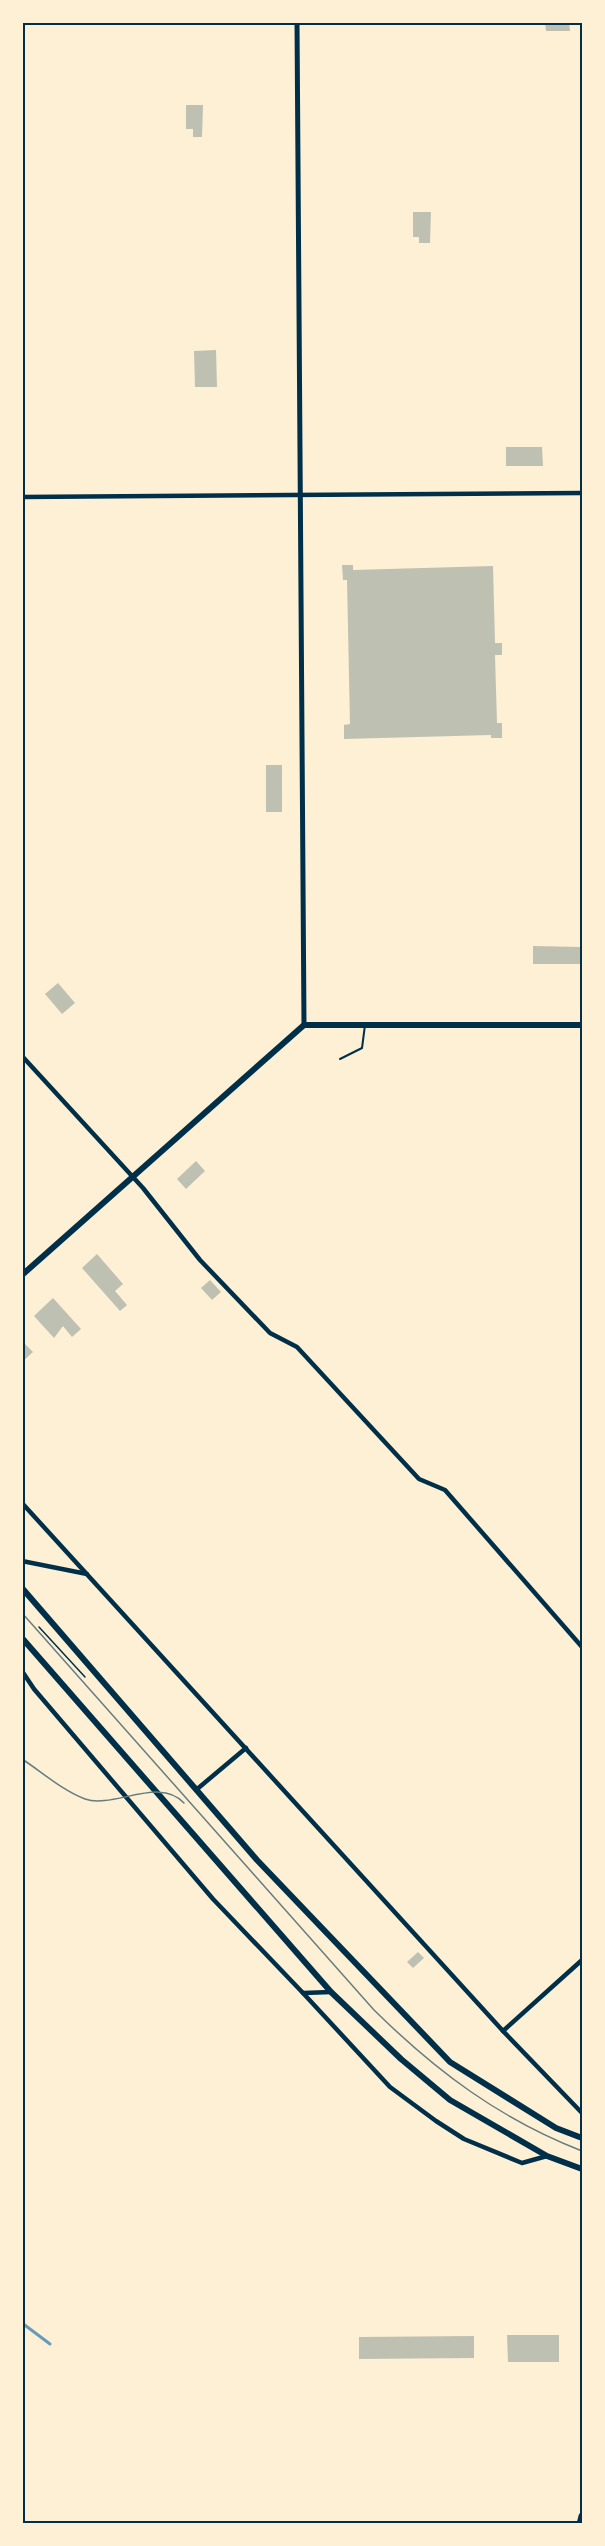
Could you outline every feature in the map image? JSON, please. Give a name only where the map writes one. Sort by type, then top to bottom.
[{"type":"main road","points":[[22,1275],[304,1025],[582,1025]]},
{"type":"main road","points":[[22,1588],[257,1860],[450,2062],[556,2128],[582,2138]]},
{"type":"main road","points":[[22,1638],[331,1992],[401,2059],[440,2093],[547,2156],[582,2169]]},
{"type":"main road","points":[[580,2523],[582,2516]]},
{"type":"street","points":[[297,22],[304,1025]]},
{"type":"street","points":[[22,497],[582,493]]},
{"type":"street","points":[[22,1056],[132,1178],[200,1260],[270,1333],[297,1347],[419,1479],[445,1490],[582,1647]]},
{"type":"street","points":[[22,1503],[503,2031],[582,2113]]},
{"type":"street","points":[[22,1561],[87,1574]]},
{"type":"street","points":[[22,1671],[33,1689],[213,1899],[390,2087],[464,2139],[522,2163],[547,2156]]},
{"type":"street","points":[[196,1790],[246,1749]]},
{"type":"street","points":[[503,2031],[582,1960]]},
{"type":"street","points":[[303,1993],[331,1992]]},
{"type":"lane","points":[[340,1059],[362,1048],[364,1025]]},
{"type":"path","points":[[39,1627],[85,1677]]},
{"type":"building","points":[[545,22],[569,22],[570,31],[546,31]]},
{"type":"building","points":[[186,105],[203,105],[202,137],[193,137],[193,129],[186,129]]},
{"type":"building","points":[[413,212],[431,212],[430,243],[419,243],[419,237],[413,237]]},
{"type":"building","points":[[216,350],[217,387],[195,387],[194,351]]},
{"type":"building","points":[[506,447],[542,447],[543,466],[506,466]]},
{"type":"building","points":[[342,565],[353,565],[353,570],[493,566],[495,643],[502,643],[502,655],[495,655],[497,723],[502,723],[502,738],[491,738],[491,735],[344,739],[344,725],[350,724],[347,580],[343,580]]},
{"type":"building","points":[[266,765],[282,765],[282,812],[266,812]]},
{"type":"building","points":[[533,946],[582,947],[582,964],[533,964]]},
{"type":"building","points":[[58,983],[75,1003],[62,1014],[45,994]]},
{"type":"building","points":[[196,1161],[205,1171],[186,1189],[177,1179]]},
{"type":"building","points":[[97,1254],[123,1284],[115,1291],[127,1305],[120,1311],[82,1268]]},
{"type":"building","points":[[210,1280],[221,1292],[212,1300],[201,1288]]},
{"type":"building","points":[[53,1298],[81,1329],[72,1337],[63,1326],[54,1338],[34,1316]]},
{"type":"building","points":[[22,1341],[33,1352],[22,1362]]},
{"type":"building","points":[[418,1952],[424,1958],[413,1968],[407,1962]]},
{"type":"building","points":[[507,2335],[559,2335],[559,2362],[508,2362]]},
{"type":"building","points":[[474,2336],[474,2358],[359,2359],[359,2337]]},
{"type":"waterway","points":[[22,2323],[50,2344]]},
{"type":"tram line","points":[[22,1613],[374,2010],[422,2054],[471,2092],[524,2124],[582,2151]]},
{"type":"tram line","points":[[22,1759],[61,1786],[85,1799],[109,1800],[162,1792],[174,1795],[184,1803]]}]
